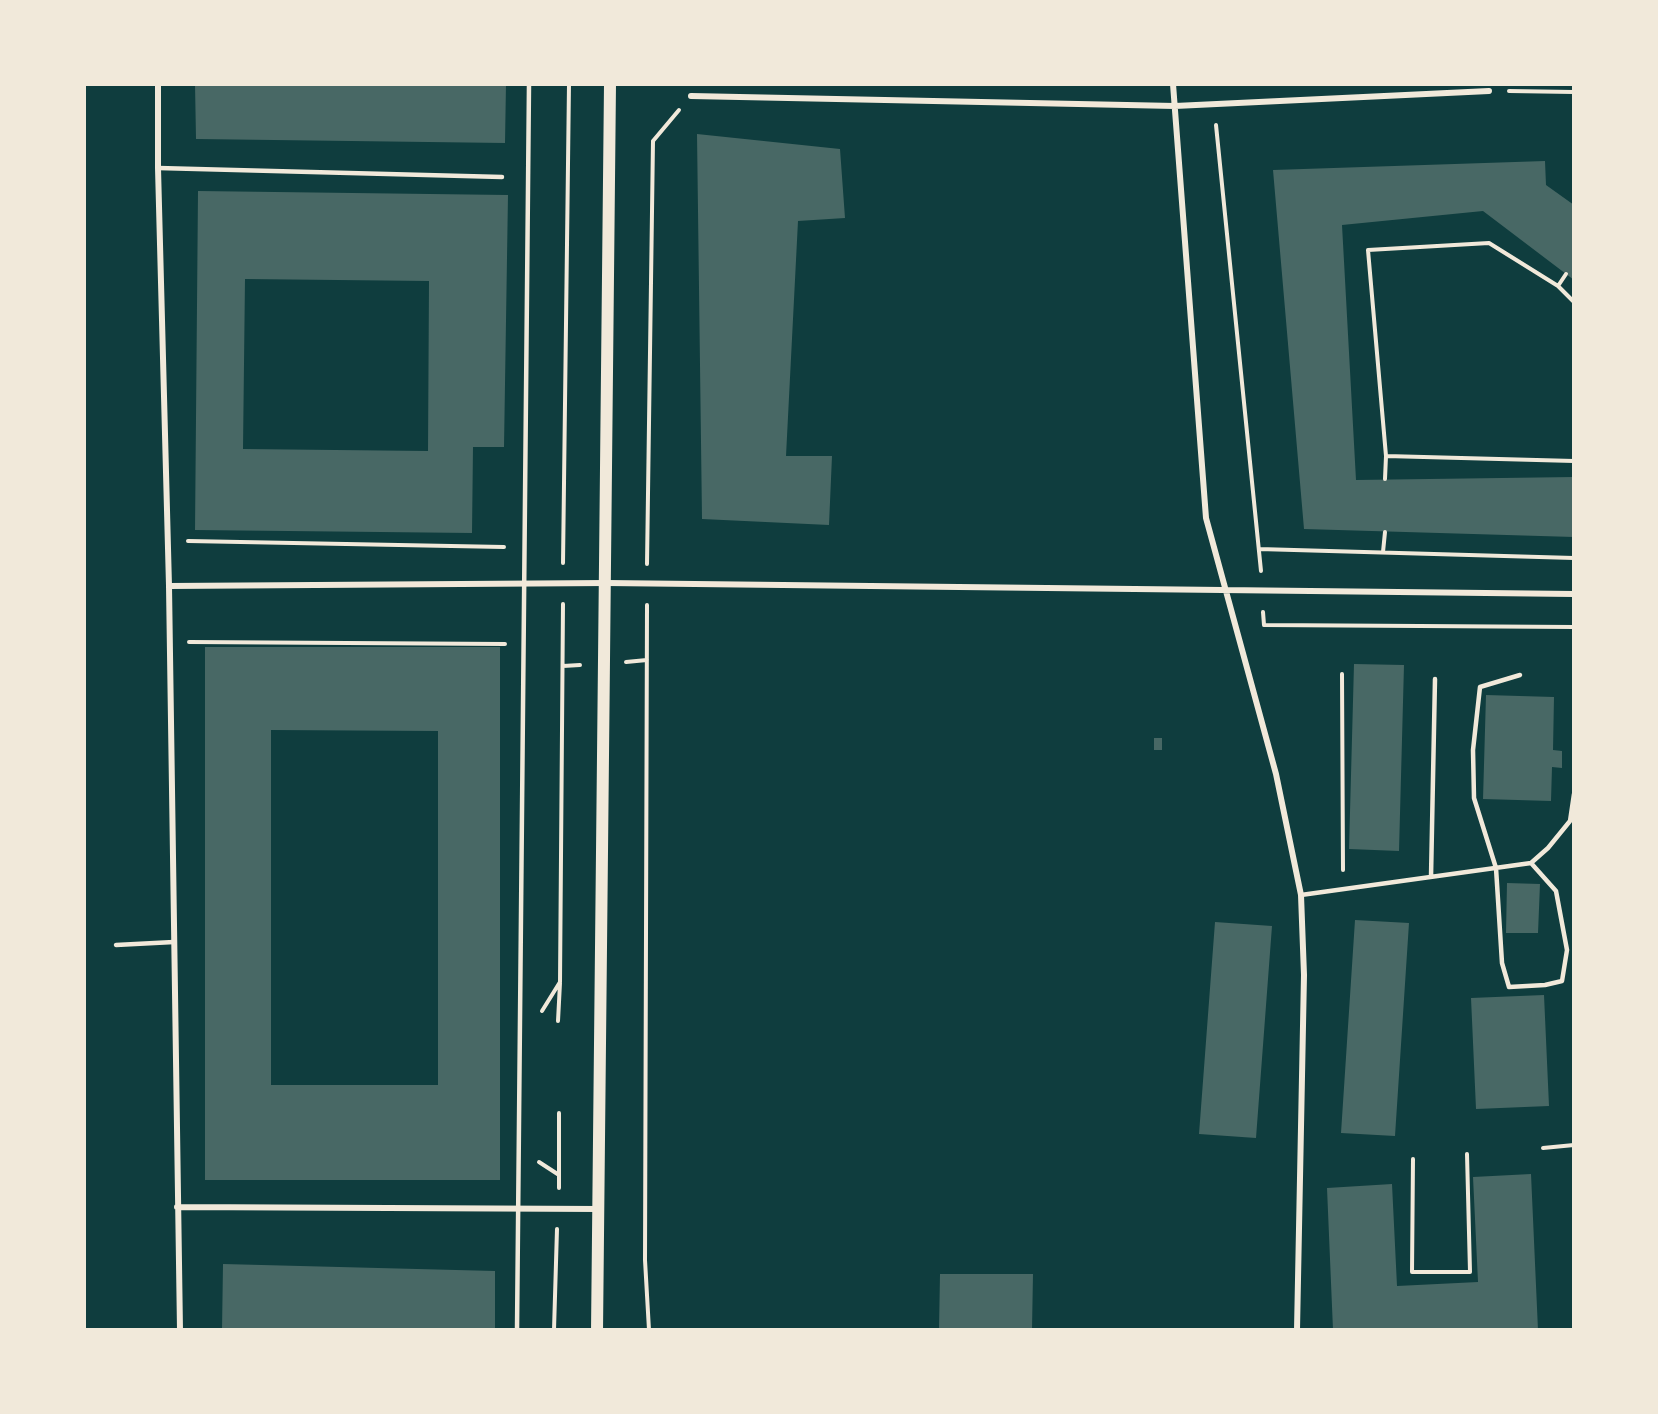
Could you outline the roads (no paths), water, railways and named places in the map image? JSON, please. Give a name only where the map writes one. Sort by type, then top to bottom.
[{"type":"main road","points":[[597,1330],[607,583],[610,84]]},
{"type":"street","points":[[158,84],[158,168],[170,642],[180,1330]]},
{"type":"street","points":[[1173,84],[1206,518],[1276,774],[1301,895],[1304,975],[1297,1330]]},
{"type":"street","points":[[691,96],[1175,106],[1489,91]]},
{"type":"street","points":[[169,586],[607,583],[1574,594]]},
{"type":"street","points":[[177,1207],[599,1209]]},
{"type":"lane","points":[[517,1330],[521,644],[529,84]]},
{"type":"lane","points":[[158,168],[502,177]]},
{"type":"lane","points":[[1520,675],[1480,687],[1473,750],[1474,798],[1496,868],[1502,963],[1509,987],[1545,986],[1562,981],[1567,950],[1556,891],[1531,863]]},
{"type":"lane","points":[[1431,877],[1435,679]]},
{"type":"lane","points":[[1301,895],[1531,863],[1548,848],[1570,821],[1574,794]]},
{"type":"lane","points":[[116,945],[174,942]]}]
